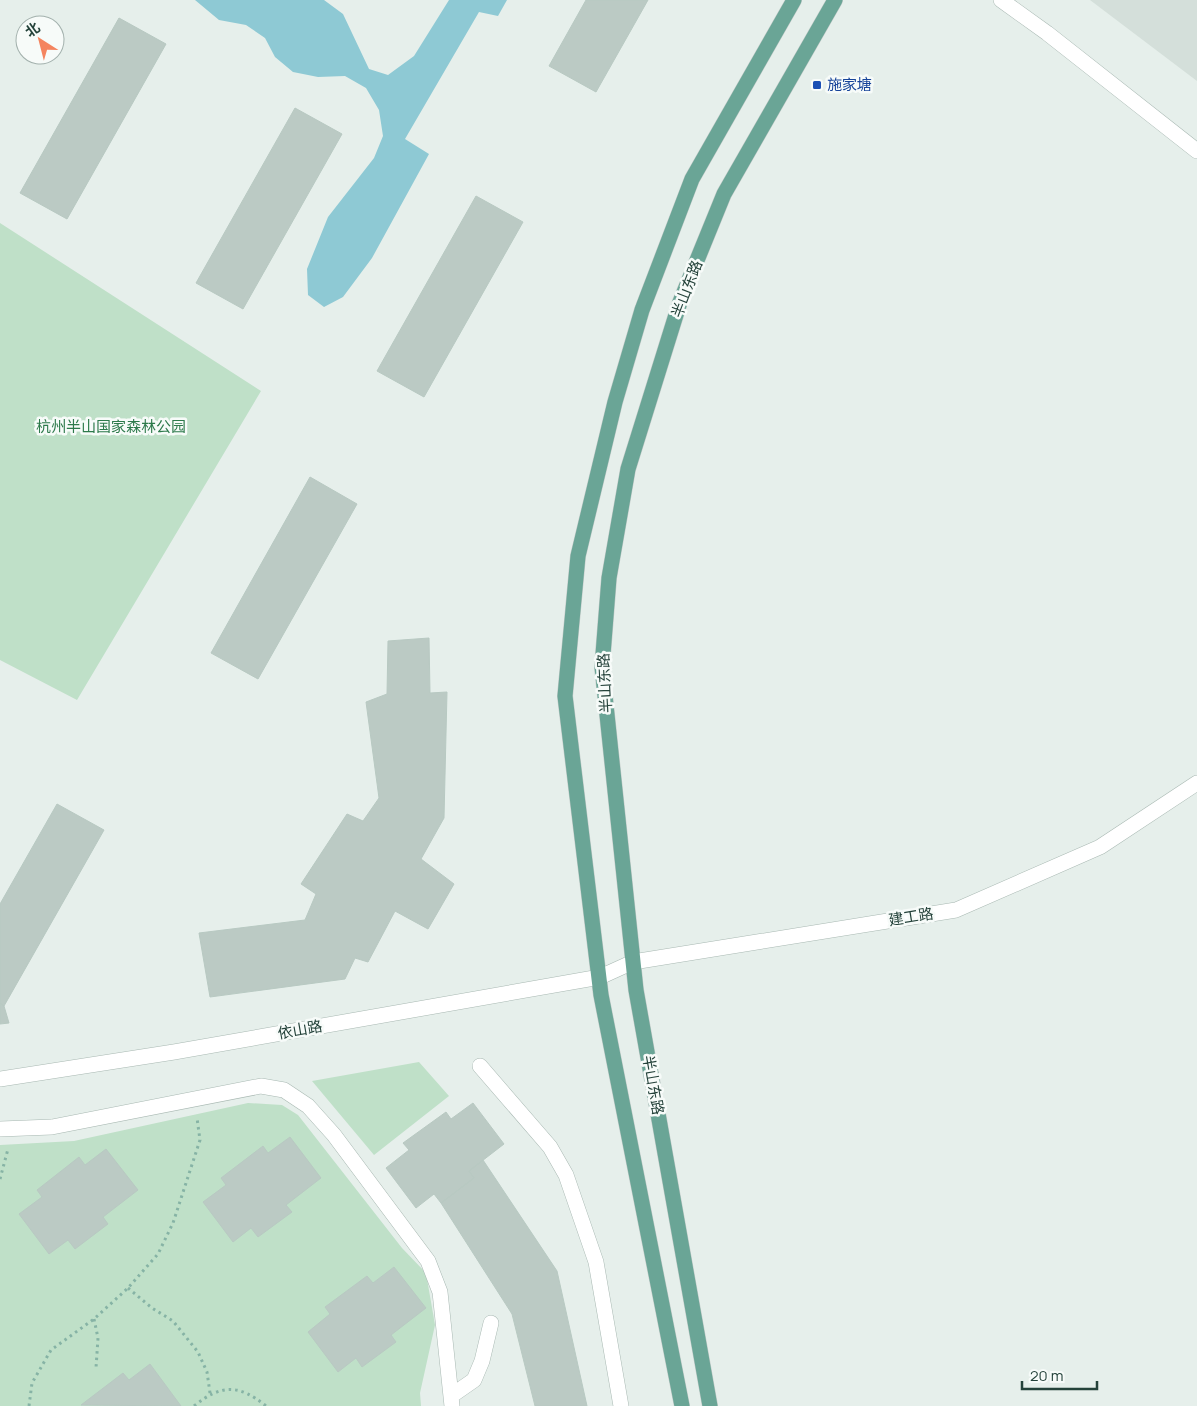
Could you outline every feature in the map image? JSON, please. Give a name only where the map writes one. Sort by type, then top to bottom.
[{"type":"main road","points":[[682,1406],[601,995],[565,696],[578,556],[615,402],[642,310],[692,179],[794,0]]},
{"type":"main road","name":"半山东路","points":[[710,1406],[633,962],[602,667],[609,578],[628,469],[680,302],[724,194],[835,0]]},
{"type":"street","points":[[1001,0],[1047,33],[1197,151]]},
{"type":"street","name":"建工路","points":[[600,977],[633,962],[956,910],[1100,847],[1197,783]]},
{"type":"street","name":"依山路","points":[[0,1080],[174,1052],[600,977]]},
{"type":"street","points":[[480,1066],[550,1147],[566,1175],[596,1262],[621,1406]]},
{"type":"street","points":[[5,1129],[52,1127],[261,1086],[284,1090],[308,1106],[334,1135],[428,1261],[440,1292],[452,1401]]},
{"type":"street","points":[[452,1401],[474,1380],[482,1361],[491,1323]]},
{"type":"path","points":[[29,1406],[32,1383],[51,1350],[94,1319],[128,1288],[158,1254],[174,1223],[200,1140],[195,1099]]},
{"type":"path","points":[[0,1179],[8,1149],[5,1129]]},
{"type":"path","points":[[128,1288],[152,1308],[173,1321],[198,1352],[207,1372],[210,1393]]},
{"type":"path","points":[[94,1319],[98,1338],[96,1368]]},
{"type":"path","points":[[194,1406],[210,1393],[228,1389],[250,1393],[266,1406]]},
{"type":"shaded area","points":[[1090,0],[1197,0],[1197,81]]},
{"type":"green space","name":"杭州半山国家森林公园","points":[[0,223],[261,391],[77,700],[0,660]]},
{"type":"green space","points":[[419,1062],[449,1096],[374,1155],[312,1081]]},
{"type":"green space","points":[[248,1103],[282,1105],[298,1115],[402,1248],[426,1273],[435,1325],[420,1393],[421,1406],[0,1406],[0,1145],[74,1141]]},
{"type":"water","points":[[195,0],[324,0],[343,14],[369,69],[388,75],[414,56],[449,0],[507,0],[498,16],[479,12],[405,139],[429,154],[372,258],[343,297],[324,307],[308,295],[307,269],[328,217],[374,158],[383,136],[379,110],[366,88],[345,76],[318,77],[293,72],[275,57],[265,38],[246,25],[219,20]]},
{"type":"building","points":[[586,0],[648,0],[596,92],[549,66]]},
{"type":"building","points":[[119,18],[166,44],[67,219],[20,193]]},
{"type":"building","points":[[295,108],[342,134],[243,309],[196,283]]},
{"type":"building","points":[[476,196],[523,222],[424,397],[377,371]]},
{"type":"building","points":[[310,477],[357,504],[258,679],[211,653]]},
{"type":"building","points":[[429,638],[430,693],[447,692],[444,818],[421,859],[454,884],[428,929],[395,911],[368,962],[355,958],[345,979],[210,997],[199,933],[305,920],[316,894],[301,884],[347,814],[363,821],[379,798],[366,702],[387,694],[388,641]]},
{"type":"building","points":[[57,804],[104,830],[4,1006],[0,1003],[0,904]]},
{"type":"building","points":[[0,1003],[4,1006],[9,1023],[0,1024]]},
{"type":"building","points":[[473,1103],[504,1144],[469,1171],[474,1178],[441,1203],[434,1194],[416,1208],[386,1168],[409,1150],[403,1143],[446,1112],[451,1119]]},
{"type":"building","points":[[290,1137],[321,1178],[286,1205],[292,1212],[258,1237],[251,1228],[233,1242],[203,1202],[226,1185],[221,1178],[263,1146],[268,1153]]},
{"type":"building","points":[[106,1149],[138,1190],[103,1217],[108,1224],[75,1249],[68,1240],[49,1254],[19,1214],[42,1197],[37,1190],[79,1157],[85,1165]]},
{"type":"building","points":[[483,1160],[557,1271],[587,1406],[535,1406],[512,1314],[441,1203],[474,1178],[469,1171]]},
{"type":"building","points":[[394,1267],[426,1308],[391,1335],[396,1342],[362,1367],[356,1358],[338,1372],[308,1332],[330,1314],[325,1307],[367,1276],[373,1283]]},
{"type":"building","points":[[150,1364],[181,1406],[81,1405],[123,1373],[129,1380]]},
{"type":"place","name":"施家塘","points":[[817,85]]}]
